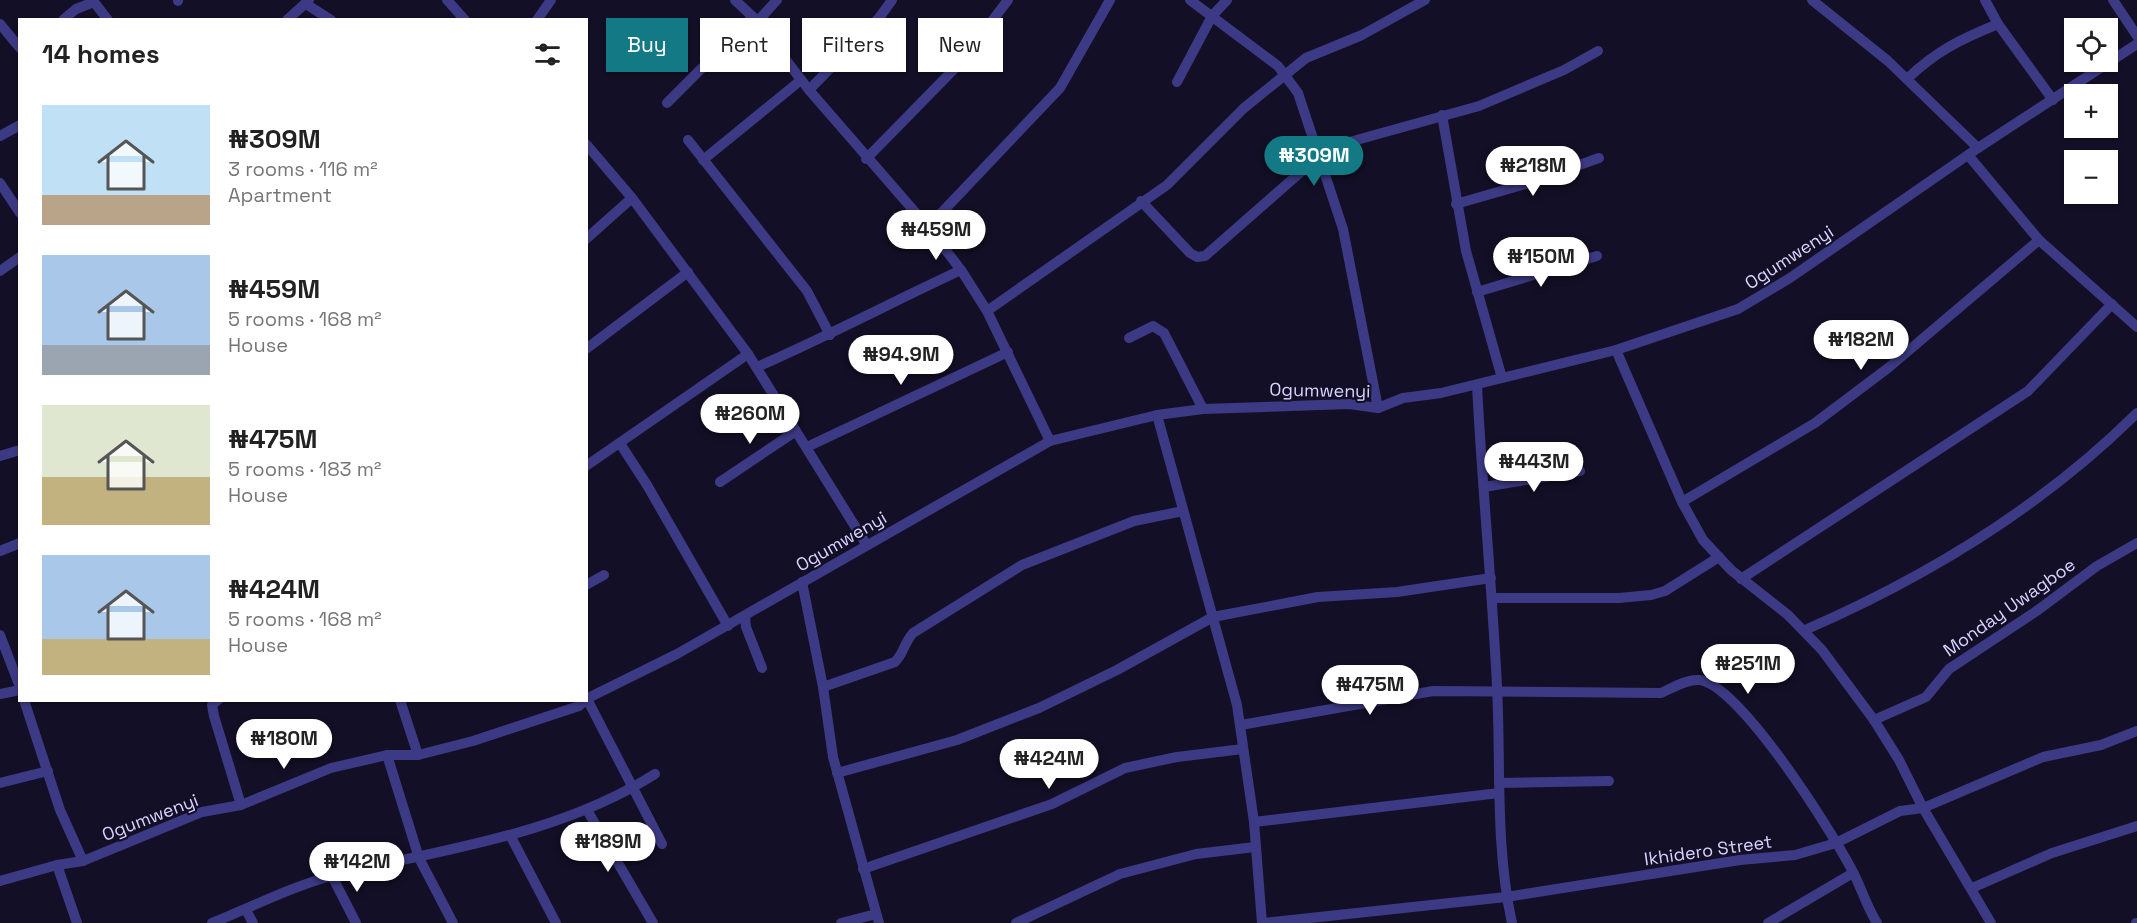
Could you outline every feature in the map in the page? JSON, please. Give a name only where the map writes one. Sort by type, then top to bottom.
[{"type":"street","points":[[447,0],[463,18]]},
{"type":"street","points":[[538,18],[551,0]]},
{"type":"street","points":[[735,0],[753,18]]},
{"type":"street","points":[[757,18],[777,0]]},
{"type":"street","points":[[809,90],[879,18],[892,0]]},
{"type":"street","points":[[866,159],[960,63],[1008,0]]},
{"type":"street","points":[[928,227],[1060,88],[1110,0]]},
{"type":"street","points":[[1190,0],[1285,73],[1298,93],[1343,229],[1378,408]]},
{"type":"street","points":[[1177,82],[1212,16],[1227,0]]},
{"type":"street","points":[[987,311],[1186,168],[1244,108],[1306,58],[1362,35],[1425,0]]},
{"type":"street","points":[[1812,0],[1868,43],[1978,148]]},
{"type":"street","points":[[1985,0],[1998,24],[2053,100]]},
{"type":"street","points":[[2113,0],[2137,36]]},
{"type":"street","points":[[65,18],[76,9],[94,2],[106,18]]},
{"type":"street","points":[[289,18],[308,2],[328,18]]},
{"type":"street","points":[[0,24],[18,46]]},
{"type":"street","points":[[1907,79],[1929,59],[1954,42],[1998,24]]},
{"type":"street","name":"Ogumwenyi","points":[[588,698],[728,626],[866,544],[1050,441],[1157,415],[1203,409],[1349,404],[1378,408],[1403,399],[1477,385],[1616,350],[1738,309],[1790,278],[1978,148],[2137,44]]},
{"type":"street","points":[[1141,201],[1190,253],[1197,257],[1204,256],[1318,154],[1442,115],[1479,106],[1564,70],[1598,51]]},
{"type":"street","points":[[790,66],[837,120],[866,159],[928,227],[961,270],[987,311],[1050,441]]},
{"type":"street","points":[[667,103],[700,72]]},
{"type":"street","points":[[703,160],[801,80]]},
{"type":"street","points":[[1442,115],[1456,204],[1477,292],[1502,378]]},
{"type":"street","points":[[0,136],[18,126]]},
{"type":"street","points":[[688,140],[807,291],[830,335]]},
{"type":"street","points":[[588,146],[632,198],[748,354],[866,544]]},
{"type":"street","points":[[1968,155],[2039,240],[2137,327]]},
{"type":"street","points":[[1456,204],[1529,183],[1599,158]]},
{"type":"street","points":[[0,183],[18,210]]},
{"type":"street","points":[[588,237],[632,198]]},
{"type":"street","points":[[1682,502],[1815,423],[1888,368],[2039,240]]},
{"type":"street","points":[[1477,292],[1597,256]]},
{"type":"street","points":[[0,271],[18,258]]},
{"type":"street","points":[[757,367],[830,335],[884,305],[961,270]]},
{"type":"street","points":[[588,347],[688,272]]},
{"type":"street","points":[[1741,579],[2028,391],[2112,304]]},
{"type":"street","points":[[1129,338],[1153,326],[1164,333],[1203,409]]},
{"type":"street","points":[[1616,350],[1682,502],[1704,540],[1741,579],[1805,630],[1874,720],[1991,923]]},
{"type":"street","points":[[807,447],[1008,352]]},
{"type":"street","points":[[588,465],[621,445],[748,354]]},
{"type":"street","points":[[1477,385],[1491,578],[1499,788],[1506,897],[1512,923]]},
{"type":"street","points":[[1805,630],[1896,587],[1968,545],[2069,476],[2093,457],[2137,413]]},
{"type":"street","points":[[1157,415],[1241,725],[1254,822],[1263,923]]},
{"type":"street","points":[[720,482],[796,431]]},
{"type":"street","points":[[621,445],[647,484],[728,626]]},
{"type":"street","points":[[0,456],[18,451]]},
{"type":"street","points":[[1484,488],[1580,471]]},
{"type":"street","points":[[823,687],[895,662],[903,654],[905,642],[913,633],[1022,564],[1134,521],[1184,511]]},
{"type":"street","name":"Monday Uwagboe","points":[[1874,720],[1926,697],[1949,669],[2038,610],[2097,566],[2137,543]]},
{"type":"street","points":[[0,551],[18,544]]},
{"type":"street","points":[[1492,598],[1639,597],[1665,591],[1719,557]]},
{"type":"street","points":[[588,584],[604,575]]},
{"type":"street","points":[[837,772],[957,740],[1039,708],[1118,670],[1213,617],[1318,597],[1397,592],[1491,578]]},
{"type":"street","points":[[802,582],[837,772],[878,918],[841,923]]},
{"type":"street","points":[[745,616],[746,627],[762,668]]},
{"type":"street","points":[[0,635],[18,684]]},
{"type":"street","points":[[1241,725],[1433,691],[1660,693],[1685,683],[1698,680],[1706,682],[1735,701],[1797,781],[1853,873],[1877,923]]},
{"type":"street","points":[[0,694],[18,690]]},
{"type":"street","points":[[25,702],[60,810],[82,861]]},
{"type":"street","points":[[213,702],[241,805]]},
{"type":"street","points":[[401,702],[418,755]]},
{"type":"street","name":"Ogumwenyi","points":[[0,881],[57,865],[82,861],[202,812],[241,805],[308,776],[387,755],[418,755],[473,741],[580,702]]},
{"type":"street","points":[[584,702],[662,844]]},
{"type":"street","name":"Ikhidero Street","points":[[1263,923],[1506,897],[1740,860],[1795,855],[1836,843],[1900,811],[1923,808],[2043,757],[2102,745],[2137,731]]},
{"type":"street","points":[[863,869],[1052,804],[1125,768],[1177,757],[1244,749]]},
{"type":"street","points":[[387,755],[419,858],[453,923]]},
{"type":"street","points":[[0,783],[48,771]]},
{"type":"street","points":[[212,923],[332,876],[510,836],[587,810],[632,789],[655,774]]},
{"type":"street","points":[[1254,822],[1499,788],[1609,781]]},
{"type":"street","points":[[587,810],[653,923]]},
{"type":"street","points":[[1972,888],[2052,853],[2137,826]]},
{"type":"street","points":[[510,836],[556,923]]},
{"type":"street","points":[[1016,923],[1120,874],[1196,854],[1255,847]]},
{"type":"street","points":[[57,865],[77,923]]},
{"type":"street","points":[[1768,923],[1853,873]]},
{"type":"street","points":[[332,876],[356,923]]},
{"type":"street","points":[[246,910],[253,923]]}]
